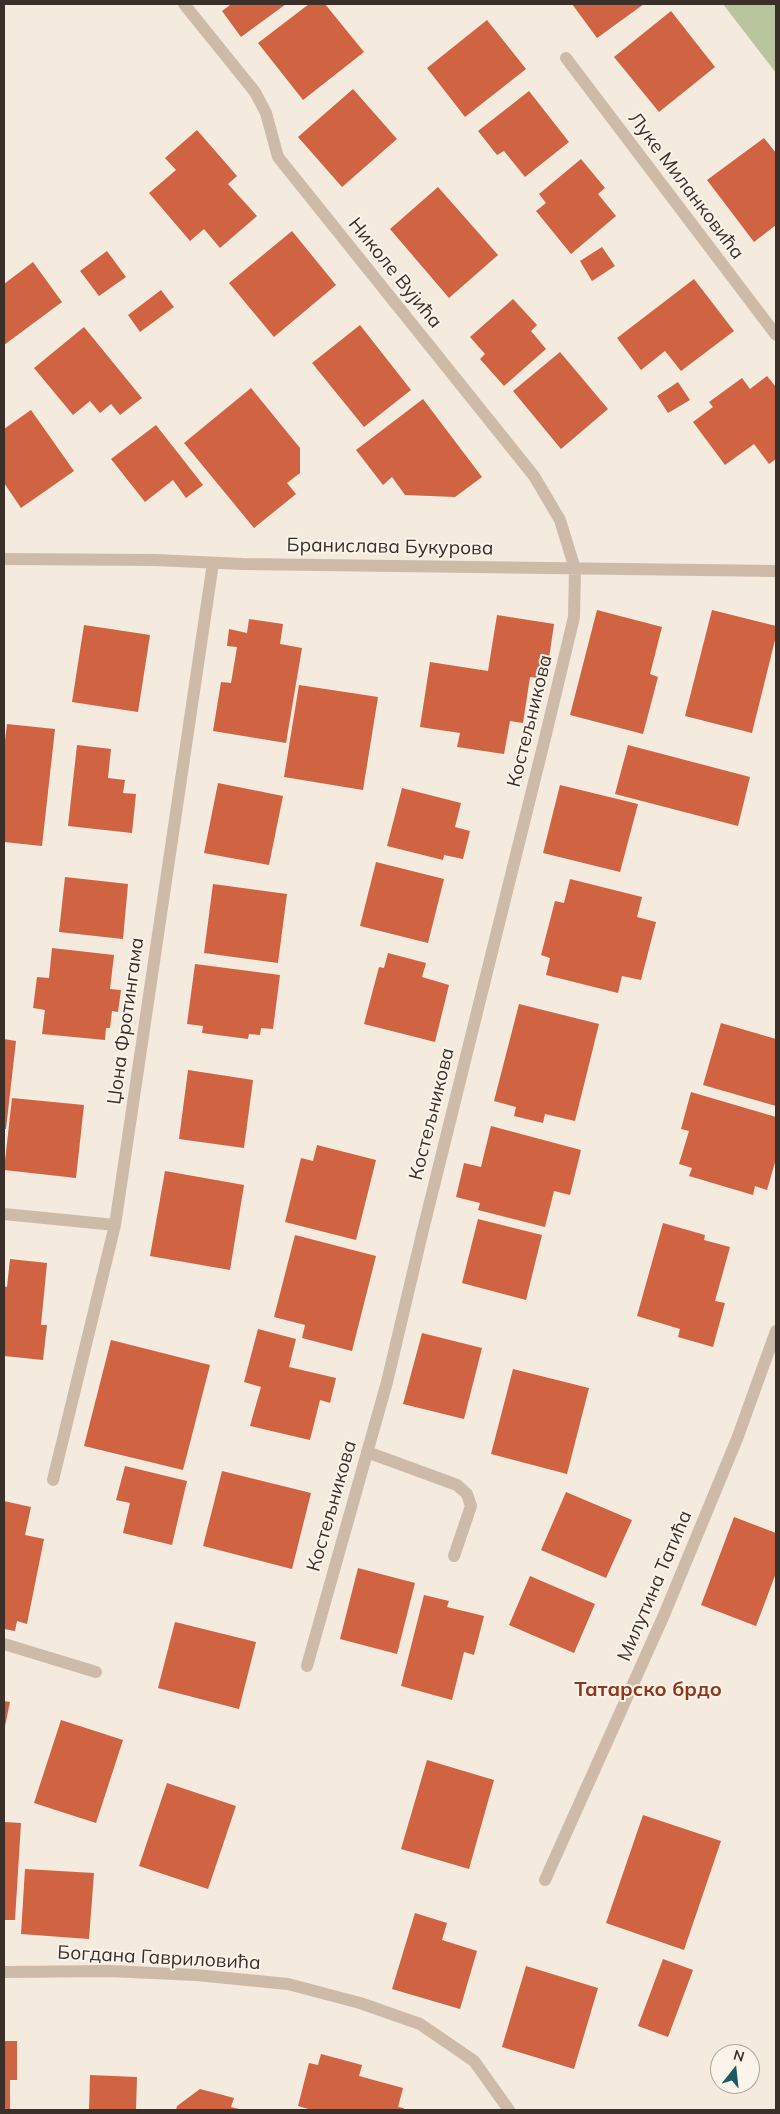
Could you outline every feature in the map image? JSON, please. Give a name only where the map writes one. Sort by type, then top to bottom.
[{"type":"street","name":"Николе Вујића","points":[[184,4],[256,92],[266,113],[278,157],[534,476],[560,520],[575,569]]},
{"type":"street","name":"Луке Миланковића","points":[[566,58],[776,335]]},
{"type":"street","name":"Бранислава Букурова","points":[[4,559],[776,571]]},
{"type":"street","name":"Џона Фротингама","points":[[53,1480],[115,1225],[213,563]]},
{"type":"street","name":"Костељникова","points":[[307,1666],[387,1382],[574,617],[575,569]]},
{"type":"street","points":[[4,1214],[115,1225]]},
{"type":"street","name":"Милутина Татића","points":[[545,1880],[668,1606],[737,1438],[776,1331]]},
{"type":"street","points":[[367,1452],[457,1485],[467,1494],[471,1506],[454,1556]]},
{"type":"street","points":[[4,1644],[96,1672]]},
{"type":"street","name":"Богдана Гавриловића","points":[[4,1972],[109,1971],[196,1975],[288,1984],[360,2002],[420,2024],[474,2061],[509,2110]]},
{"type":"green space","points":[[723,4],[776,4],[776,73]]},
{"type":"building","points":[[229,4],[286,4],[241,37],[222,11]]},
{"type":"building","points":[[309,4],[325,4],[364,52],[303,100],[258,43]]},
{"type":"building","points":[[572,4],[644,4],[597,38]]},
{"type":"building","points":[[671,11],[715,67],[659,112],[614,57]]},
{"type":"building","points":[[487,20],[526,69],[465,117],[427,68]]},
{"type":"building","points":[[353,89],[397,139],[342,187],[298,137]]},
{"type":"building","points":[[529,91],[569,142],[525,177],[504,151],[497,155],[478,131]]},
{"type":"building","points":[[197,130],[237,176],[228,184],[257,216],[220,248],[204,229],[190,241],[149,193],[176,170],[165,158]]},
{"type":"building","points":[[764,138],[776,153],[776,225],[754,242],[707,180]]},
{"type":"building","points":[[581,159],[605,188],[598,194],[616,216],[571,254],[536,211],[546,203],[539,194]]},
{"type":"building","points":[[438,187],[498,255],[449,298],[390,229]]},
{"type":"building","points":[[292,231],[336,285],[274,337],[229,283]]},
{"type":"building","points":[[602,247],[615,266],[592,281],[580,261]]},
{"type":"building","points":[[107,251],[126,277],[99,296],[80,271]]},
{"type":"building","points":[[33,262],[62,302],[4,345],[4,284]]},
{"type":"building","points":[[694,279],[734,331],[681,371],[665,351],[641,370],[617,338]]},
{"type":"building","points":[[161,290],[174,307],[140,332],[128,315]]},
{"type":"building","points":[[513,299],[537,325],[531,331],[546,349],[504,386],[480,359],[485,354],[470,337]]},
{"type":"building","points":[[360,325],[411,390],[364,427],[312,363]]},
{"type":"building","points":[[84,327],[142,398],[120,415],[111,404],[100,413],[90,401],[73,415],[34,368]]},
{"type":"building","points":[[560,352],[608,409],[561,449],[513,391]]},
{"type":"building","points":[[767,376],[776,387],[776,459],[769,464],[754,444],[725,465],[693,422],[713,407],[709,402],[742,378],[750,389]]},
{"type":"building","points":[[678,382],[690,400],[668,413],[657,396]]},
{"type":"building","points":[[251,388],[300,448],[300,473],[287,483],[296,494],[254,528],[184,443]]},
{"type":"building","points":[[423,399],[482,477],[455,497],[405,495],[392,477],[383,485],[356,450]]},
{"type":"building","points":[[31,410],[74,471],[21,508],[4,483],[4,429]]},
{"type":"building","points":[[156,425],[203,485],[186,498],[173,480],[145,502],[111,459]]},
{"type":"building","points":[[597,610],[662,627],[650,674],[658,677],[643,734],[570,715]]},
{"type":"building","points":[[712,610],[776,626],[776,636],[752,733],[685,716]]},
{"type":"building","points":[[497,615],[554,624],[546,679],[530,677],[523,723],[510,721],[504,754],[457,747],[460,733],[420,727],[430,662],[488,671]]},
{"type":"building","points":[[249,619],[283,624],[280,644],[302,648],[286,743],[213,731],[221,682],[231,683],[237,647],[227,646],[229,629],[247,633]]},
{"type":"building","points":[[84,625],[150,635],[138,712],[72,702]]},
{"type":"building","points":[[299,685],[378,697],[363,790],[284,777]]},
{"type":"building","points":[[7,724],[55,729],[42,846],[4,842],[4,749]]},
{"type":"building","points":[[77,745],[111,749],[108,778],[125,780],[123,793],[136,794],[132,833],[68,826]]},
{"type":"building","points":[[628,745],[750,777],[738,826],[615,794]]},
{"type":"building","points":[[218,783],[283,796],[269,865],[204,853]]},
{"type":"building","points":[[560,785],[638,804],[620,872],[543,853]]},
{"type":"building","points":[[402,788],[461,803],[455,827],[470,831],[463,859],[444,855],[443,860],[387,846]]},
{"type":"building","points":[[376,862],[444,879],[428,943],[360,926]]},
{"type":"building","points":[[65,877],[128,884],[123,939],[59,932]]},
{"type":"building","points":[[570,879],[642,897],[637,917],[656,922],[641,980],[622,976],[618,993],[546,975],[550,958],[541,955],[555,901],[564,903]]},
{"type":"building","points":[[213,884],[287,894],[278,963],[204,953]]},
{"type":"building","points":[[52,948],[114,955],[110,989],[121,990],[118,1012],[112,1011],[110,1028],[106,1028],[105,1040],[42,1034],[45,1010],[33,1008],[37,977],[49,978]]},
{"type":"building","points":[[388,953],[426,963],[422,977],[449,985],[435,1042],[364,1024],[379,967],[384,968]]},
{"type":"building","points":[[195,964],[280,975],[273,1029],[261,1028],[260,1035],[249,1034],[248,1039],[202,1033],[203,1026],[187,1024]]},
{"type":"building","points":[[519,1004],[599,1024],[575,1121],[545,1114],[543,1123],[514,1116],[516,1107],[494,1101]]},
{"type":"building","points":[[721,1023],[776,1039],[776,1106],[703,1085]]},
{"type":"building","points":[[4,1039],[16,1041],[6,1129],[4,1129]]},
{"type":"building","points":[[188,1070],[253,1080],[244,1148],[179,1139]]},
{"type":"building","points":[[691,1092],[776,1117],[776,1159],[767,1190],[755,1186],[753,1195],[689,1176],[692,1168],[679,1164],[689,1131],[681,1129]]},
{"type":"building","points":[[12,1098],[84,1105],[76,1178],[4,1170]]},
{"type":"building","points":[[491,1126],[581,1150],[570,1195],[554,1191],[545,1227],[478,1210],[480,1203],[456,1197],[464,1163],[481,1167]]},
{"type":"building","points":[[317,1145],[376,1160],[356,1240],[285,1222],[301,1158],[313,1161]]},
{"type":"building","points":[[165,1171],[244,1185],[230,1270],[150,1256]]},
{"type":"building","points":[[478,1219],[542,1235],[526,1300],[462,1283]]},
{"type":"building","points":[[663,1223],[705,1235],[704,1240],[730,1247],[715,1301],[725,1303],[713,1347],[678,1337],[680,1329],[637,1316]]},
{"type":"building","points":[[295,1235],[376,1256],[352,1351],[302,1338],[305,1325],[274,1317]]},
{"type":"building","points":[[10,1259],[47,1263],[41,1325],[47,1325],[43,1360],[4,1356],[4,1286],[7,1287]]},
{"type":"building","points":[[258,1329],[296,1339],[289,1367],[336,1378],[330,1403],[320,1400],[310,1440],[250,1426],[261,1387],[244,1382]]},
{"type":"building","points":[[422,1333],[482,1348],[464,1419],[403,1404]]},
{"type":"building","points":[[111,1340],[210,1365],[183,1470],[84,1446]]},
{"type":"building","points":[[513,1369],[589,1388],[567,1474],[491,1454]]},
{"type":"building","points":[[125,1466],[187,1481],[172,1545],[123,1533],[130,1503],[116,1500]]},
{"type":"building","points":[[222,1471],[311,1493],[292,1569],[203,1546]]},
{"type":"building","points":[[566,1492],[632,1520],[606,1578],[541,1550]]},
{"type":"building","points":[[4,1501],[31,1507],[25,1535],[44,1539],[27,1624],[17,1621],[15,1631],[4,1629]]},
{"type":"building","points":[[734,1517],[776,1533],[776,1573],[756,1626],[701,1605]]},
{"type":"building","points":[[358,1568],[415,1583],[397,1654],[340,1639]]},
{"type":"building","points":[[530,1576],[595,1604],[574,1653],[509,1625]]},
{"type":"building","points":[[424,1595],[449,1601],[447,1607],[484,1616],[474,1655],[464,1652],[452,1700],[401,1686]]},
{"type":"building","points":[[175,1622],[256,1642],[239,1709],[158,1688]]},
{"type":"building","points":[[4,1701],[10,1702],[5,1726],[4,1725]]},
{"type":"building","points":[[61,1720],[123,1740],[96,1823],[34,1803]]},
{"type":"building","points":[[427,1760],[494,1780],[469,1869],[401,1849]]},
{"type":"building","points":[[167,1783],[236,1806],[208,1889],[139,1866]]},
{"type":"building","points":[[643,1815],[721,1841],[684,1950],[606,1923]]},
{"type":"building","points":[[4,1822],[21,1823],[15,1920],[4,1920]]},
{"type":"building","points":[[25,1869],[94,1873],[89,1939],[21,1934]]},
{"type":"building","points":[[415,1913],[447,1923],[442,1940],[477,1951],[460,2009],[392,1989]]},
{"type":"building","points":[[663,1959],[693,1970],[668,2037],[638,2026]]},
{"type":"building","points":[[526,1966],[598,1988],[574,2069],[502,2047]]},
{"type":"building","points":[[4,2041],[17,2041],[17,2080],[10,2080],[10,2110],[4,2110]]},
{"type":"building","points":[[321,2054],[362,2065],[359,2076],[403,2088],[398,2107],[404,2108],[403,2110],[312,2110],[298,2106],[309,2063],[318,2065]]},
{"type":"building","points":[[90,2075],[137,2077],[136,2110],[89,2110]]},
{"type":"building","points":[[200,2089],[234,2098],[231,2107],[243,2110],[176,2110],[177,2106]]},
{"type":"district","name":"Татарско брдо","points":[[648,1690]]}]
